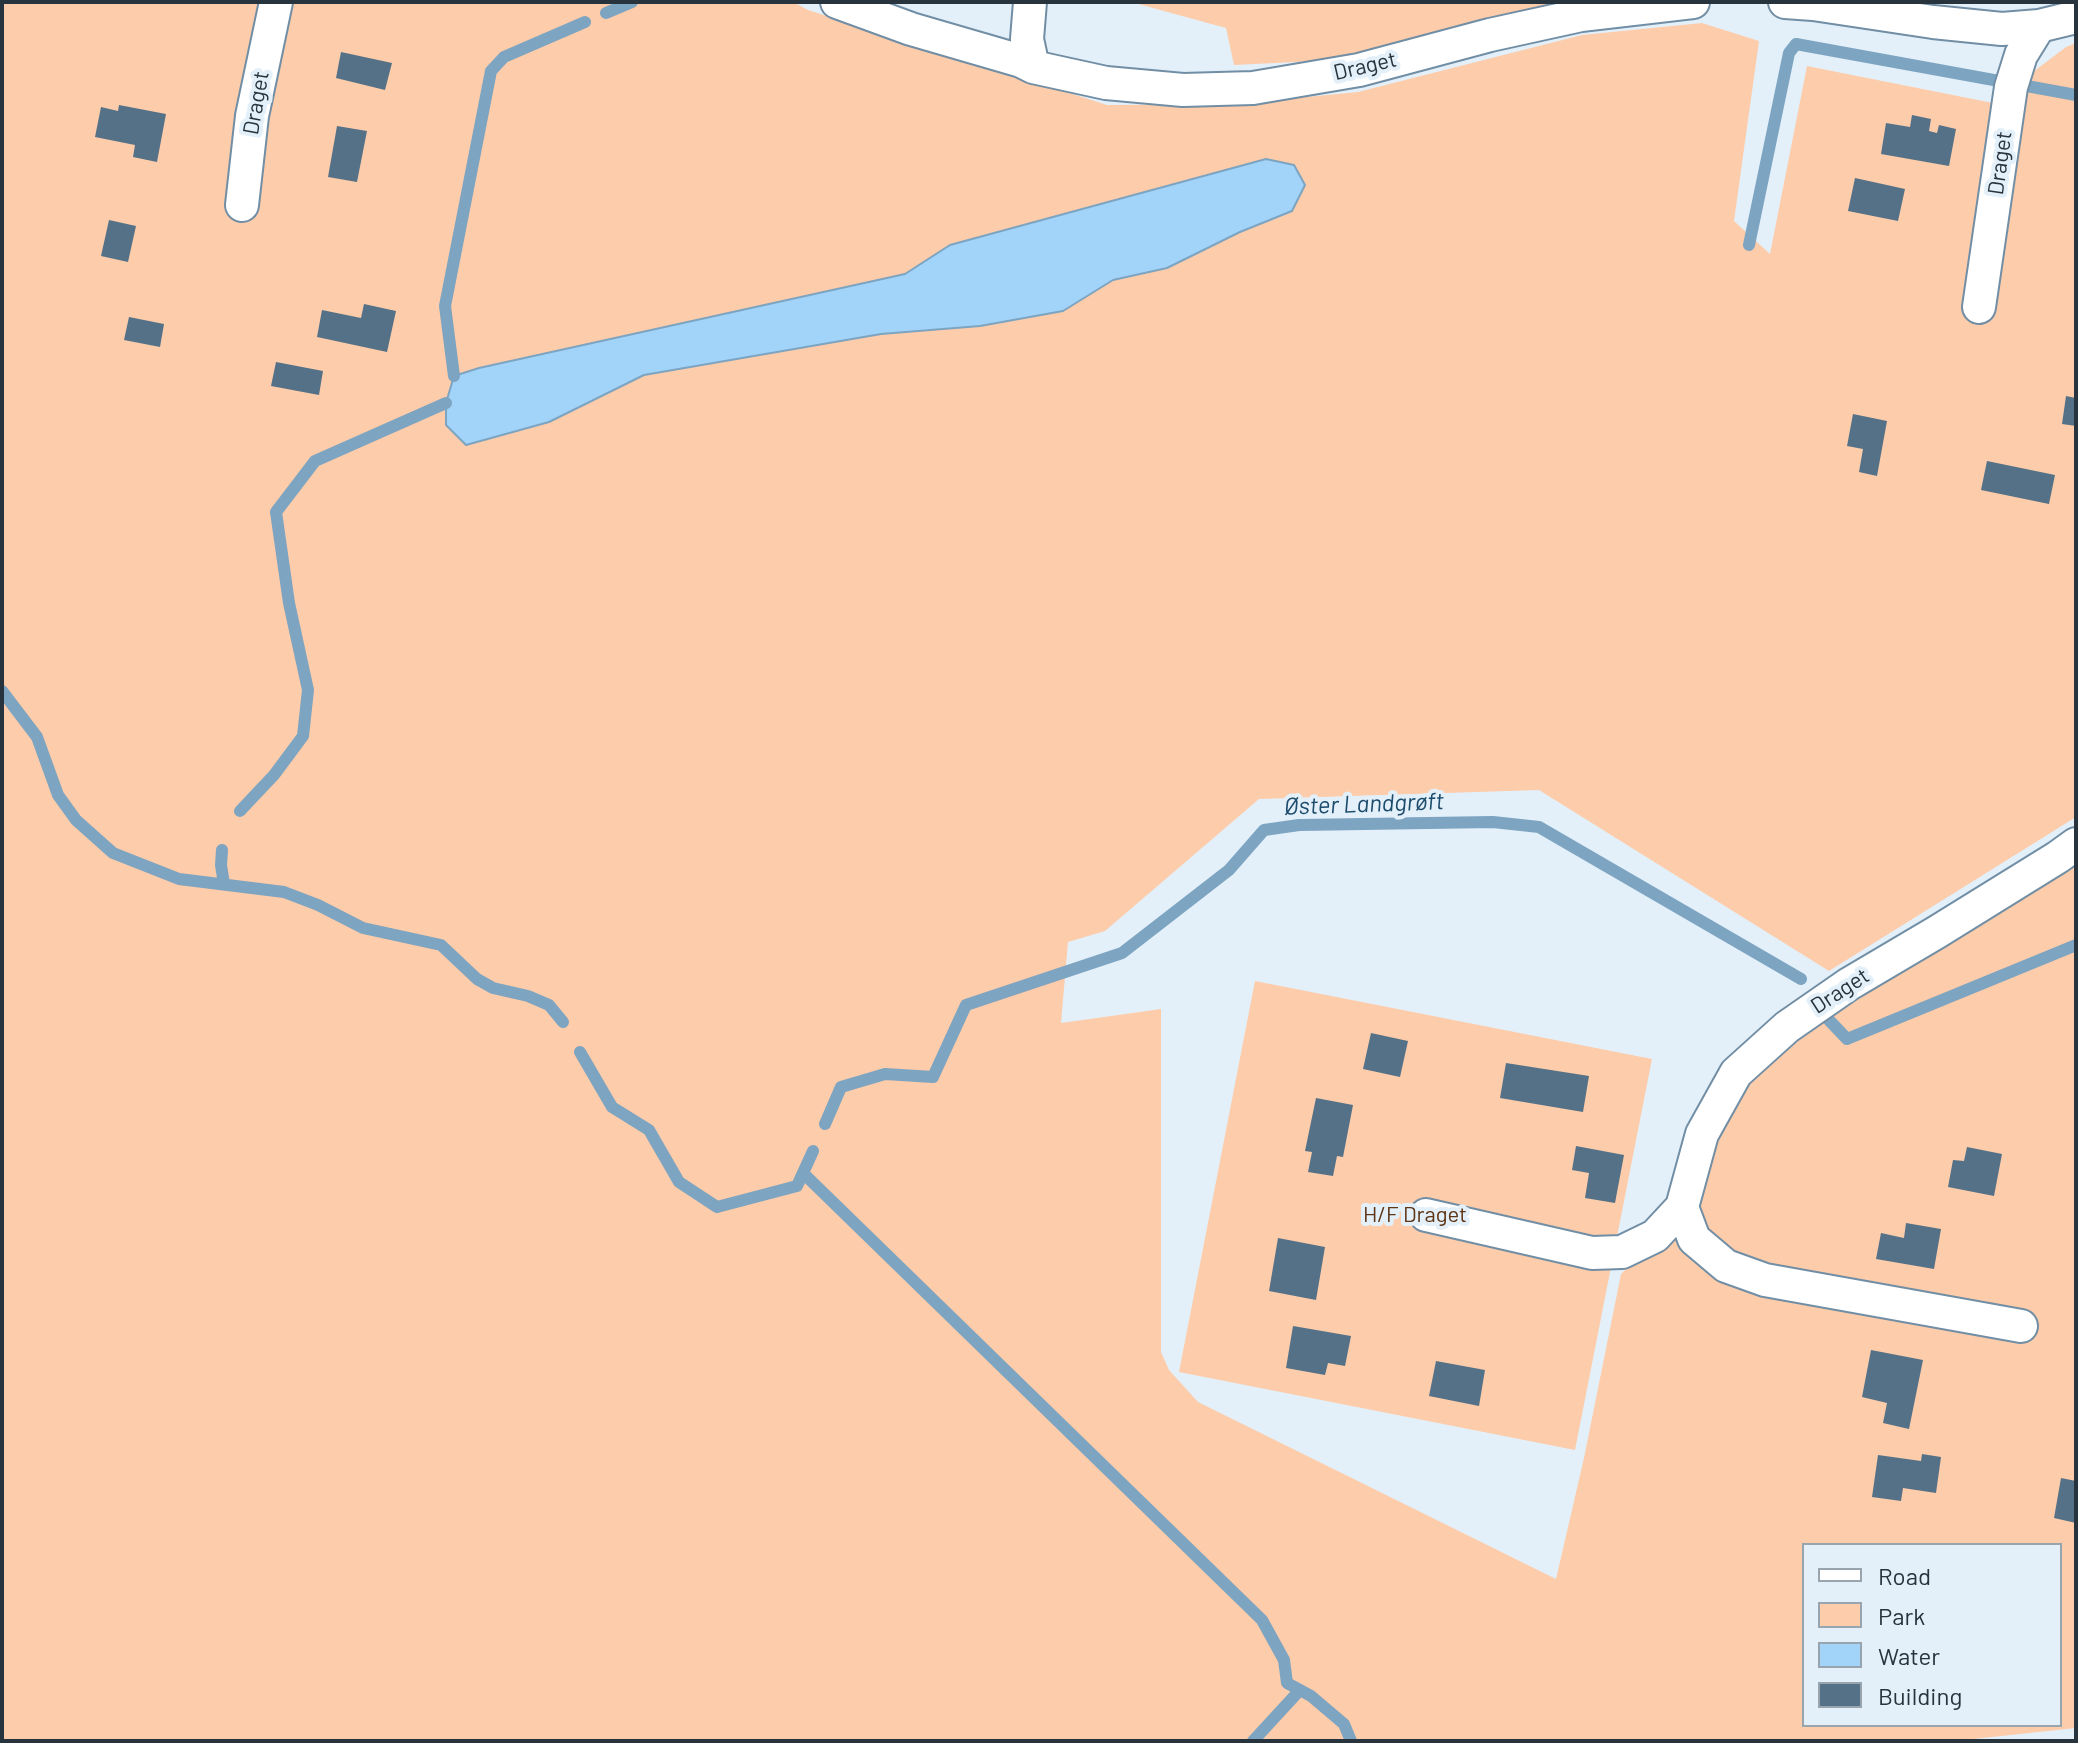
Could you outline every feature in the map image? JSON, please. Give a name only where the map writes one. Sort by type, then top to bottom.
[{"type":"street","name":"Draget","points":[[242,205],[252,116],[276,2]]},
{"type":"street","name":"Draget","points":[[837,2],[1033,67],[1106,83],[1183,90],[1253,88],[1359,70],[1490,35],[1581,15],[1693,2]]},
{"type":"street","points":[[1030,2],[1027,39],[1033,67]]},
{"type":"street","points":[[1804,3],[2002,29],[2039,26],[2076,17]]},
{"type":"street","name":"Draget","points":[[1979,307],[2011,87],[2021,55],[2039,26]]},
{"type":"street","name":"Draget","points":[[1426,1215],[1592,1253],[1622,1252],[1655,1236],[1682,1207],[1702,1134],[1736,1073],[1787,1027],[1837,992],[2076,844]]},
{"type":"street","points":[[1682,1207],[1694,1239],[1726,1266],[1765,1280],[2021,1326]]},
{"type":"green space","points":[[6,2],[793,2],[808,10],[1107,105],[1236,104],[1358,92],[1582,35],[1702,23],[1759,41],[1734,221],[1770,254],[1807,66],[2023,109],[2033,72],[2076,43],[2076,817],[1829,971],[1539,790],[1259,799],[1105,931],[1068,942],[1061,1023],[1161,1009],[1161,1352],[1169,1370],[1198,1402],[1556,1579],[1621,1274],[1694,1200],[1710,1142],[1756,1072],[1801,1025],[2076,861],[2076,1728],[1955,1741],[2,1741],[2,7]],"holes":[[[1266,159],[1294,165],[1292,212],[1240,232],[1167,268],[1113,280],[1063,311],[980,326],[881,334],[644,375],[905,274],[950,245]]]},
{"type":"green space","points":[[1131,2],[1613,2],[1337,60],[1234,65],[1226,28]]},
{"type":"green space","name":"H/F Draget","points":[[1255,981],[1652,1059],[1575,1450],[1179,1372]]},
{"type":"water","points":[[1266,159],[1294,165],[1305,185],[1292,211],[1240,232],[1167,268],[1113,280],[1063,311],[980,326],[881,334],[644,375],[549,422],[466,445],[446,425],[446,403],[454,376],[905,274],[950,245]]},
{"type":"building","points":[[341,52],[392,63],[385,90],[336,78]]},
{"type":"building","points":[[119,105],[166,114],[157,162],[133,157],[135,145],[95,137],[101,107],[118,111]]},
{"type":"building","points":[[1912,115],[1931,119],[1929,131],[1937,133],[1939,125],[1956,129],[1949,166],[1881,154],[1886,123],[1910,127]]},
{"type":"building","points":[[337,126],[367,131],[357,182],[328,177]]},
{"type":"building","points":[[1855,178],[1905,189],[1898,221],[1848,211]]},
{"type":"building","points":[[109,220],[136,226],[128,262],[101,256]]},
{"type":"building","points":[[364,304],[396,311],[387,352],[317,337],[322,310],[361,318]]},
{"type":"building","points":[[129,317],[164,324],[160,347],[124,340]]},
{"type":"building","points":[[276,362],[323,371],[319,395],[271,386]]},
{"type":"building","points":[[2066,396],[2076,398],[2076,426],[2062,424]]},
{"type":"building","points":[[1853,414],[1887,421],[1877,476],[1859,472],[1863,449],[1847,446]]},
{"type":"building","points":[[1987,461],[2055,475],[2049,504],[1981,490]]},
{"type":"building","points":[[1371,1033],[1408,1041],[1400,1077],[1363,1069]]},
{"type":"building","points":[[1506,1063],[1589,1076],[1583,1112],[1500,1098]]},
{"type":"building","points":[[1316,1098],[1353,1105],[1343,1157],[1337,1156],[1333,1176],[1308,1172],[1312,1152],[1305,1151]]},
{"type":"building","points":[[1576,1146],[1624,1155],[1615,1203],[1585,1198],[1589,1173],[1572,1170]]},
{"type":"building","points":[[1967,1147],[2002,1154],[1994,1196],[1948,1187],[1953,1160],[1964,1161]]},
{"type":"building","points":[[1906,1223],[1941,1229],[1934,1269],[1876,1259],[1881,1233],[1904,1238]]},
{"type":"building","points":[[1278,1238],[1325,1247],[1316,1300],[1269,1291]]},
{"type":"building","points":[[1293,1326],[1351,1336],[1345,1366],[1328,1363],[1325,1375],[1286,1368]]},
{"type":"building","points":[[1871,1350],[1923,1360],[1909,1429],[1883,1423],[1887,1403],[1862,1397]]},
{"type":"building","points":[[1436,1361],[1485,1370],[1479,1406],[1429,1396]]},
{"type":"building","points":[[1922,1454],[1941,1457],[1936,1493],[1903,1488],[1901,1501],[1872,1497],[1878,1455],[1921,1461]]},
{"type":"building","points":[[2061,1478],[2076,1481],[2076,1523],[2054,1518]]},
{"type":"waterway","points":[[606,13],[632,2]]},
{"type":"waterway","points":[[454,376],[445,306],[491,71],[504,57],[585,22]]},
{"type":"waterway","points":[[1749,245],[1789,53],[1796,44],[2076,95]]},
{"type":"waterway","points":[[240,811],[274,775],[303,736],[308,690],[289,603],[276,512],[315,461],[446,403]]},
{"type":"waterway","name":"Øster Landgrøft","points":[[2,691],[37,737],[58,795],[76,820],[113,853],[179,879],[284,892],[363,928],[441,945],[477,979],[493,988],[528,996],[549,1005],[563,1022]]},
{"type":"waterway","name":"Øster Landgrøft","points":[[825,1124],[841,1087],[885,1074],[933,1077],[966,1005],[1122,953],[1229,870],[1264,830],[1299,825],[1493,822],[1539,827],[1801,979]]},
{"type":"waterway","points":[[222,850],[224,884]]},
{"type":"waterway","name":"Øster Landgrøft","points":[[1827,1018],[1847,1039],[2076,945]]},
{"type":"waterway","name":"Øster Landgrøft","points":[[580,1052],[612,1107],[649,1130],[679,1182],[717,1207],[797,1186],[813,1151]]},
{"type":"waterway","points":[[803,1173],[1262,1620],[1284,1660],[1287,1683],[1311,1696],[1344,1724],[1351,1741]]},
{"type":"waterway","points":[[1253,1741],[1300,1690]]}]
